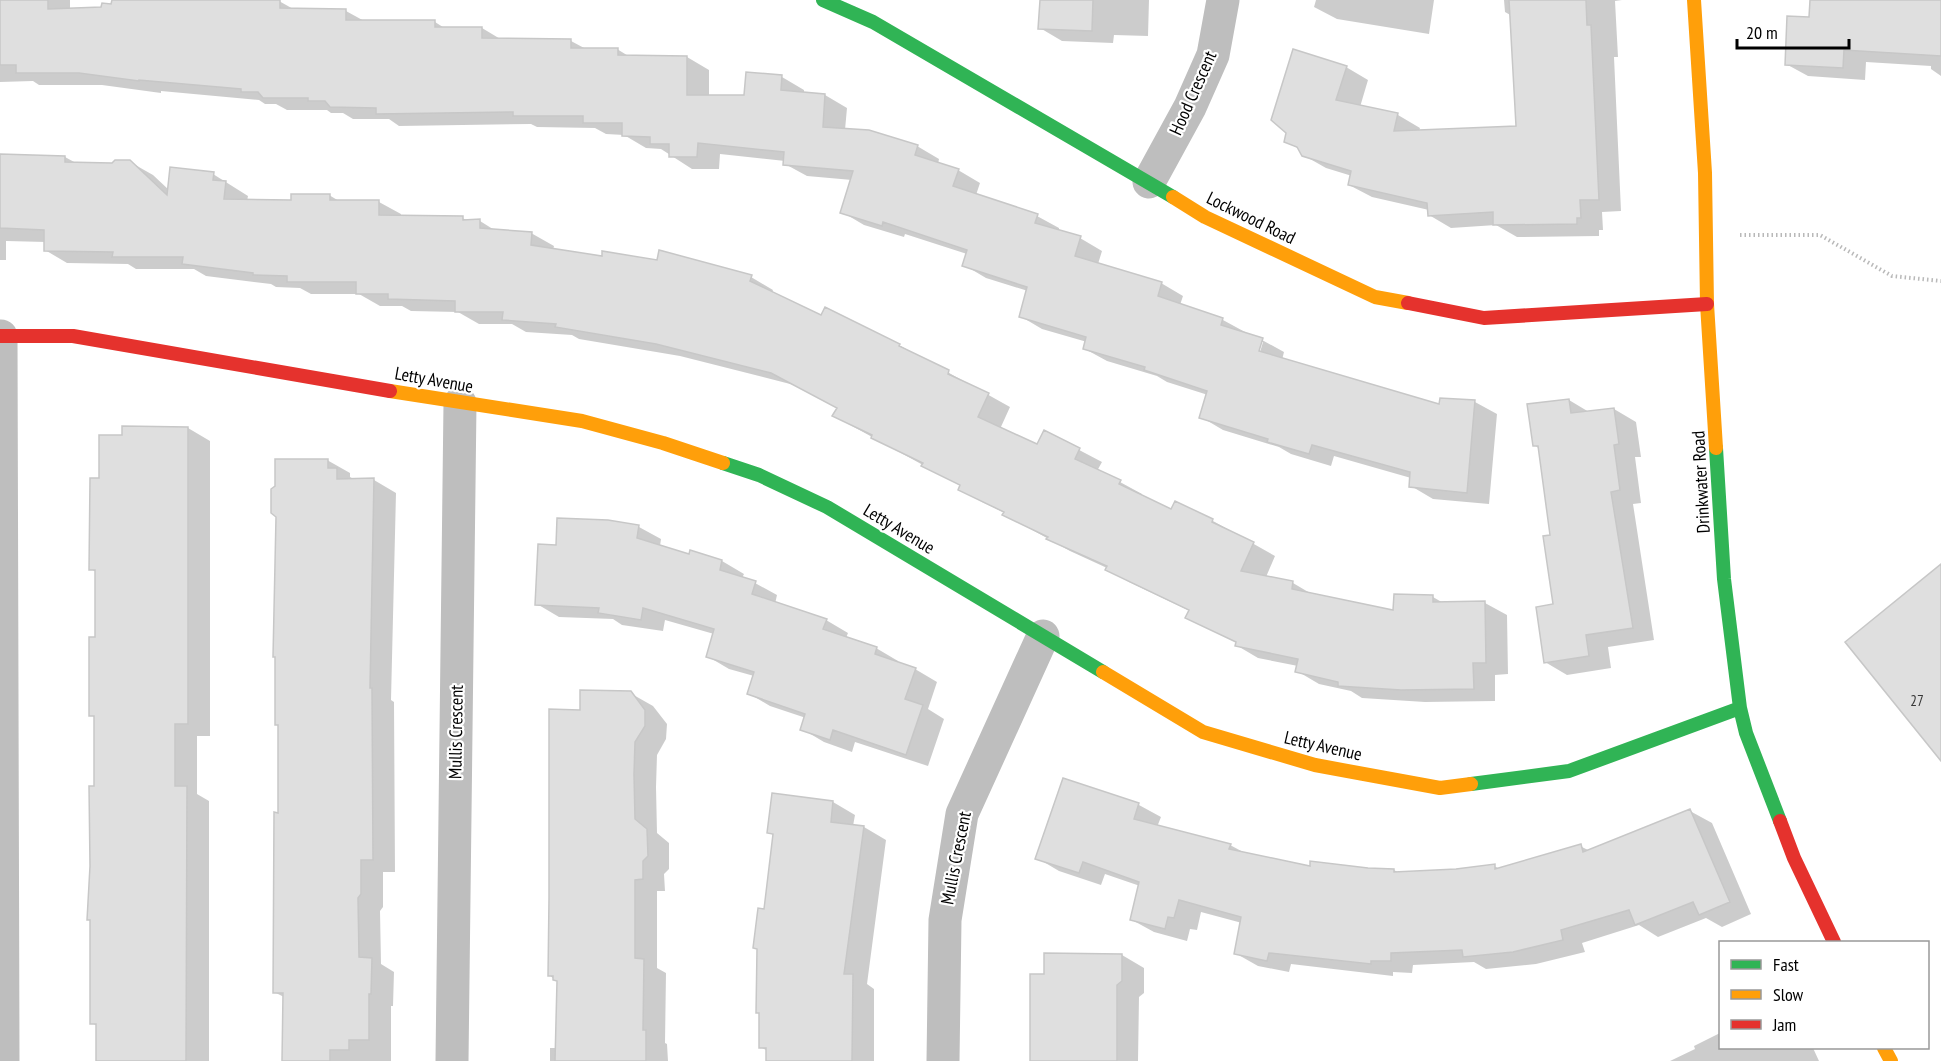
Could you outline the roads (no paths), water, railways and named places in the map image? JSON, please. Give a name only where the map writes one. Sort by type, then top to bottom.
[{"type":"street","name":"Lockwood Road","points":[[823,0],[873,22],[1149,182],[1205,217],[1375,297],[1484,318],[1707,304]]},
{"type":"street","name":"Hood Crescent","points":[[1149,182],[1190,107],[1213,54],[1223,0]]},
{"type":"street","name":"Drinkwater Road","points":[[1694,0],[1705,173],[1707,304],[1724,579],[1740,708],[1746,733],[1794,858],[1834,941]]},
{"type":"street","name":"Letty Avenue","points":[[1,336],[74,336],[460,403],[582,421],[663,443],[759,475],[827,507],[1203,732],[1315,765],[1440,788],[1569,771],[1740,708]]},
{"type":"street","points":[[1,336],[3,1061]]},
{"type":"street","name":"Mullis Crescent","points":[[452,1061],[460,403]]},
{"type":"street","name":"Mullis Crescent","points":[[943,1061],[945,920],[962,814],[1043,636]]}]
